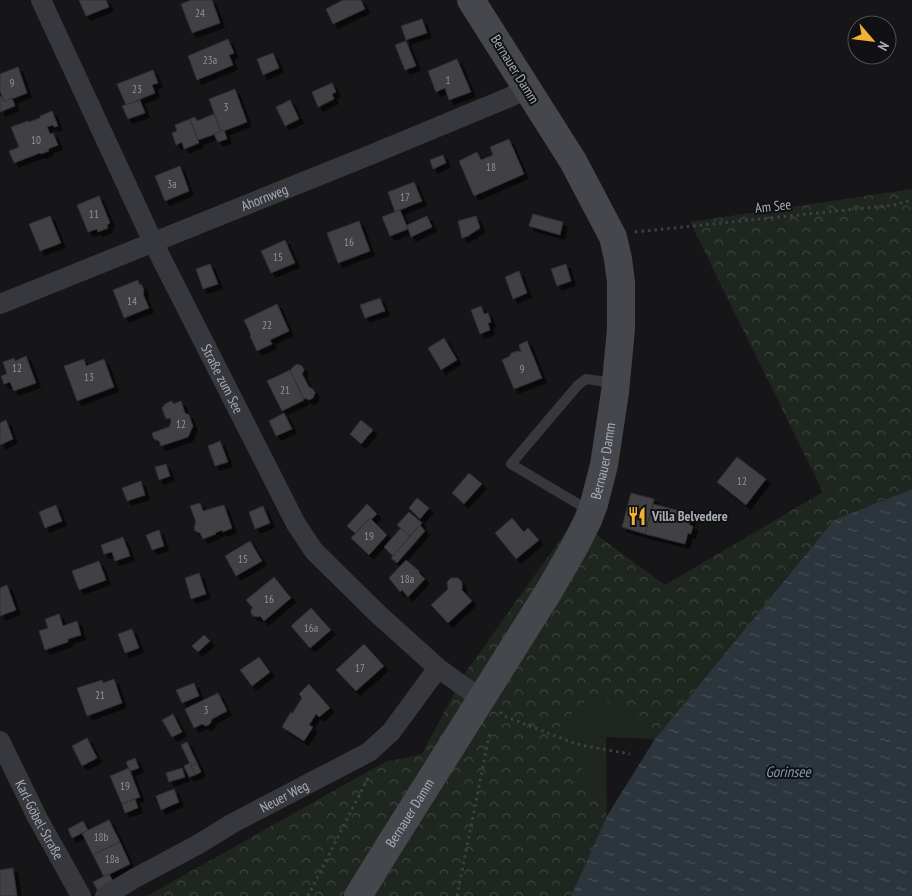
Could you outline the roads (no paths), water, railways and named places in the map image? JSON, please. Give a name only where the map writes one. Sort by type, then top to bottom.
[{"type":"main road","name":"Bernauer Damm","points":[[358,896],[549,591],[576,544],[591,512],[604,465],[611,426],[621,329],[621,282],[613,237],[573,160],[471,0]]},
{"type":"street","name":"Straße zum See","points":[[41,0],[153,242],[296,524],[314,551],[379,615],[438,668],[481,698]]},
{"type":"street","name":"Ahornweg","points":[[0,304],[393,146],[510,98],[528,88]]},
{"type":"street","name":"Neuer Weg","points":[[105,896],[233,823],[369,752],[391,732],[438,668]]},
{"type":"street","name":"Karl-Göbel-Straße","points":[[0,741],[37,817],[81,896]]},
{"type":"lane","points":[[591,512],[511,464],[578,385],[586,379],[616,383]]},
{"type":"water","name":"Gorinsee","points":[[912,489],[912,896],[571,896],[607,816],[655,739],[834,520]]},
{"type":"place","name":"Villa Belvedere","points":[[637,516]]}]
